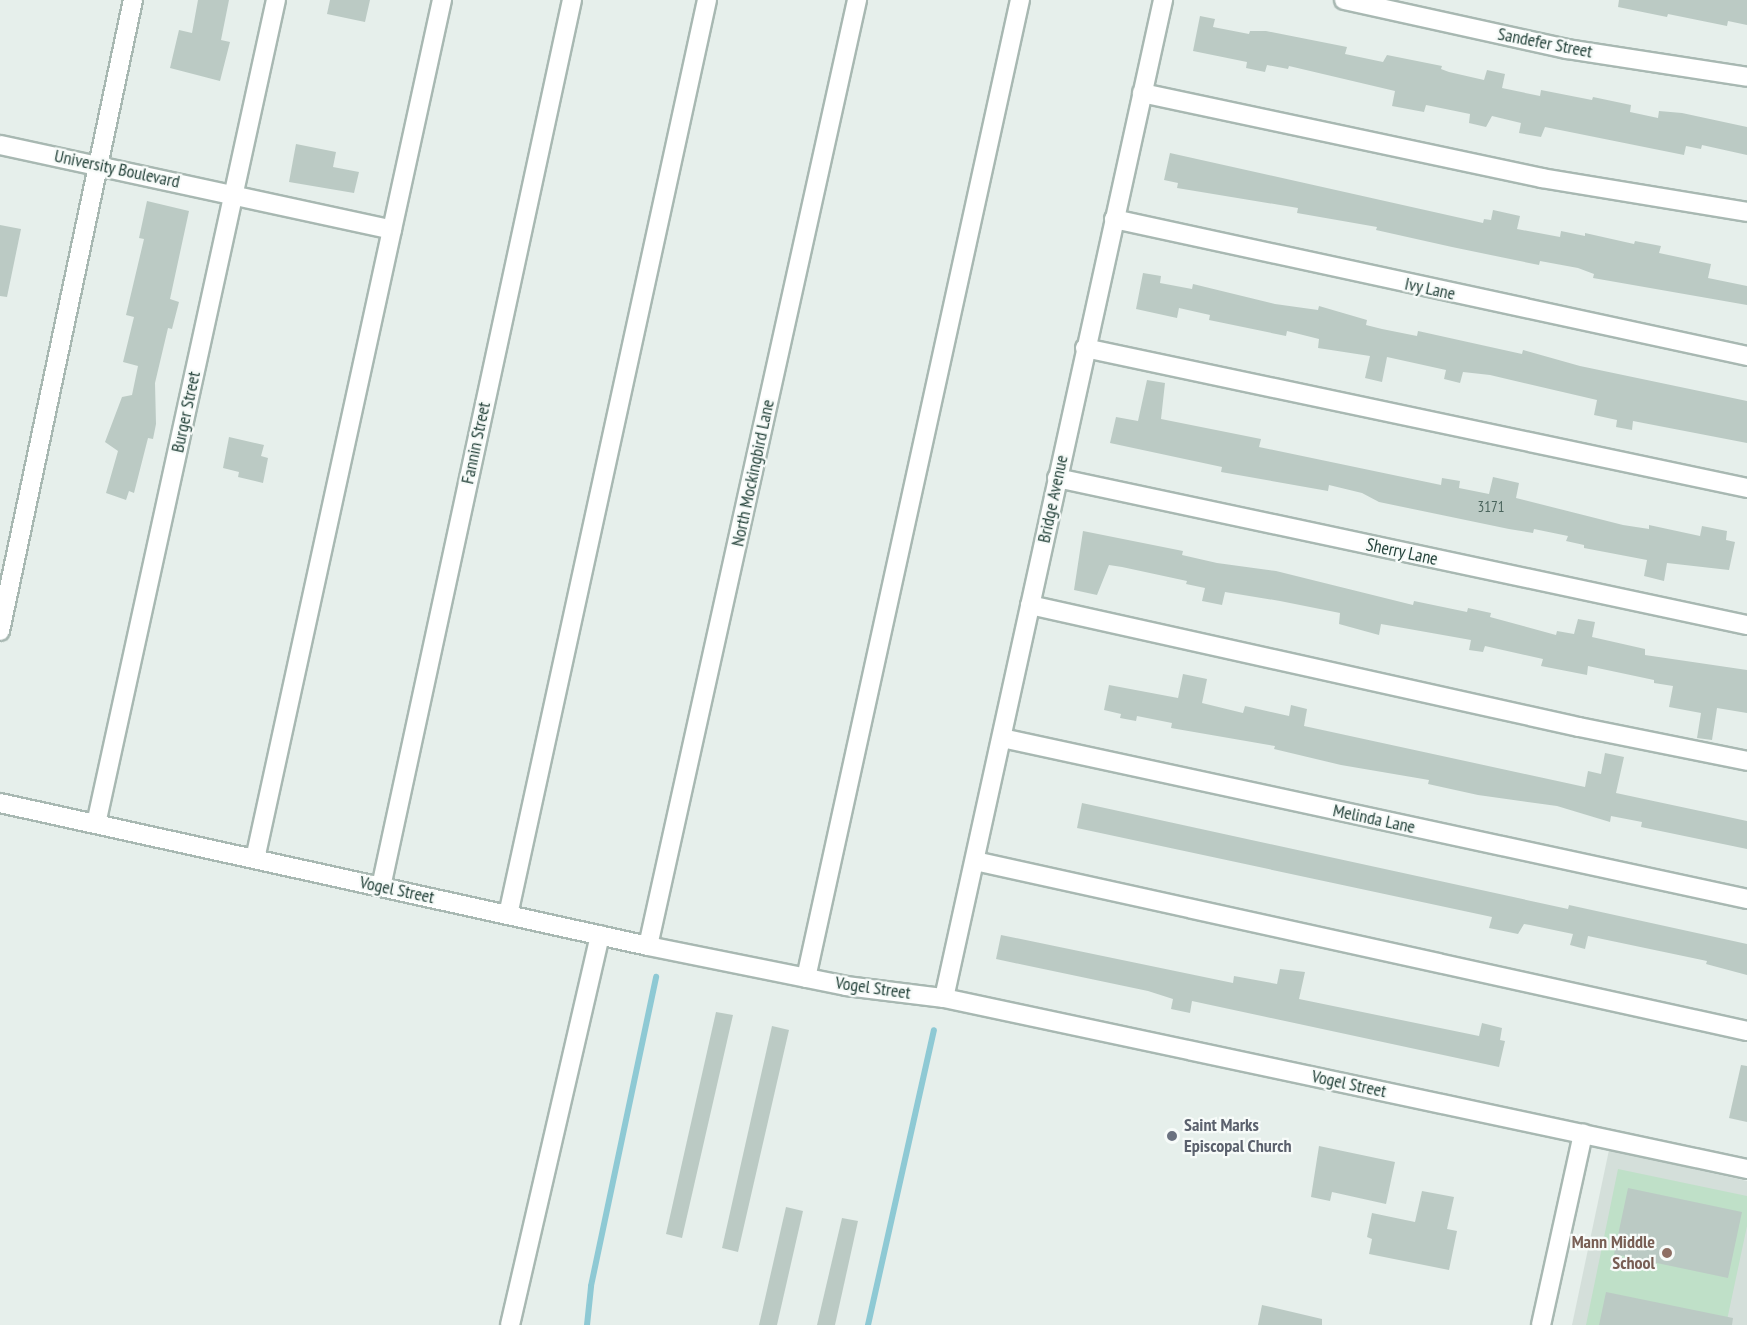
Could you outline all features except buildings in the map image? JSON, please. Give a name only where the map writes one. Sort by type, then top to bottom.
[{"type":"street","points":[[0,631],[133,0]]},
{"type":"street","name":"Burger Street","points":[[96,824],[276,0]]},
{"type":"street","points":[[255,859],[442,0]]},
{"type":"street","name":"Fannin Street","points":[[381,887],[572,0]]},
{"type":"street","points":[[508,915],[707,0]]},
{"type":"street","name":"North Mockingbird Lane","points":[[648,946],[857,0]]},
{"type":"street","points":[[806,978],[1020,0]]},
{"type":"street","name":"Bridge Avenue","points":[[944,998],[1162,0]]},
{"type":"street","name":"Sandefer Street","points":[[1344,0],[1567,49],[1747,77]]},
{"type":"street","points":[[1142,93],[1542,178],[1747,212]]},
{"type":"street","name":"University Boulevard","points":[[0,144],[392,230]]},
{"type":"street","name":"Ivy Lane","points":[[1114,219],[1747,356]]},
{"type":"street","points":[[1085,348],[1747,488]]},
{"type":"street","name":"Sherry Lane","points":[[1057,478],[1747,625]]},
{"type":"street","points":[[1030,605],[1579,727],[1747,760]]},
{"type":"street","name":"Melinda Lane","points":[[1002,738],[1747,899]]},
{"type":"street","name":"Vogel Street","points":[[0,803],[648,946],[806,978],[944,998],[1747,1169]]},
{"type":"street","points":[[975,861],[1747,1031]]},
{"type":"street","points":[[510,1325],[600,935]]},
{"type":"street","points":[[1541,1325],[1583,1134]]},
{"type":"shaded area","name":"Mann Middle School","points":[[1609,1150],[1747,1181],[1747,1325],[1572,1325]]},
{"type":"green space","name":"Mann Middle School","points":[[1618,1169],[1747,1196],[1747,1226],[1726,1325],[1586,1325]]},
{"type":"waterway","points":[[587,1325],[591,1286],[656,977]]},
{"type":"waterway","points":[[868,1325],[934,1030]]},
{"type":"place","name":"Saint Marks Episcopal Church","points":[[1172,1136]]},
{"type":"place","name":"Mann Middle School","points":[[1667,1253]]}]
